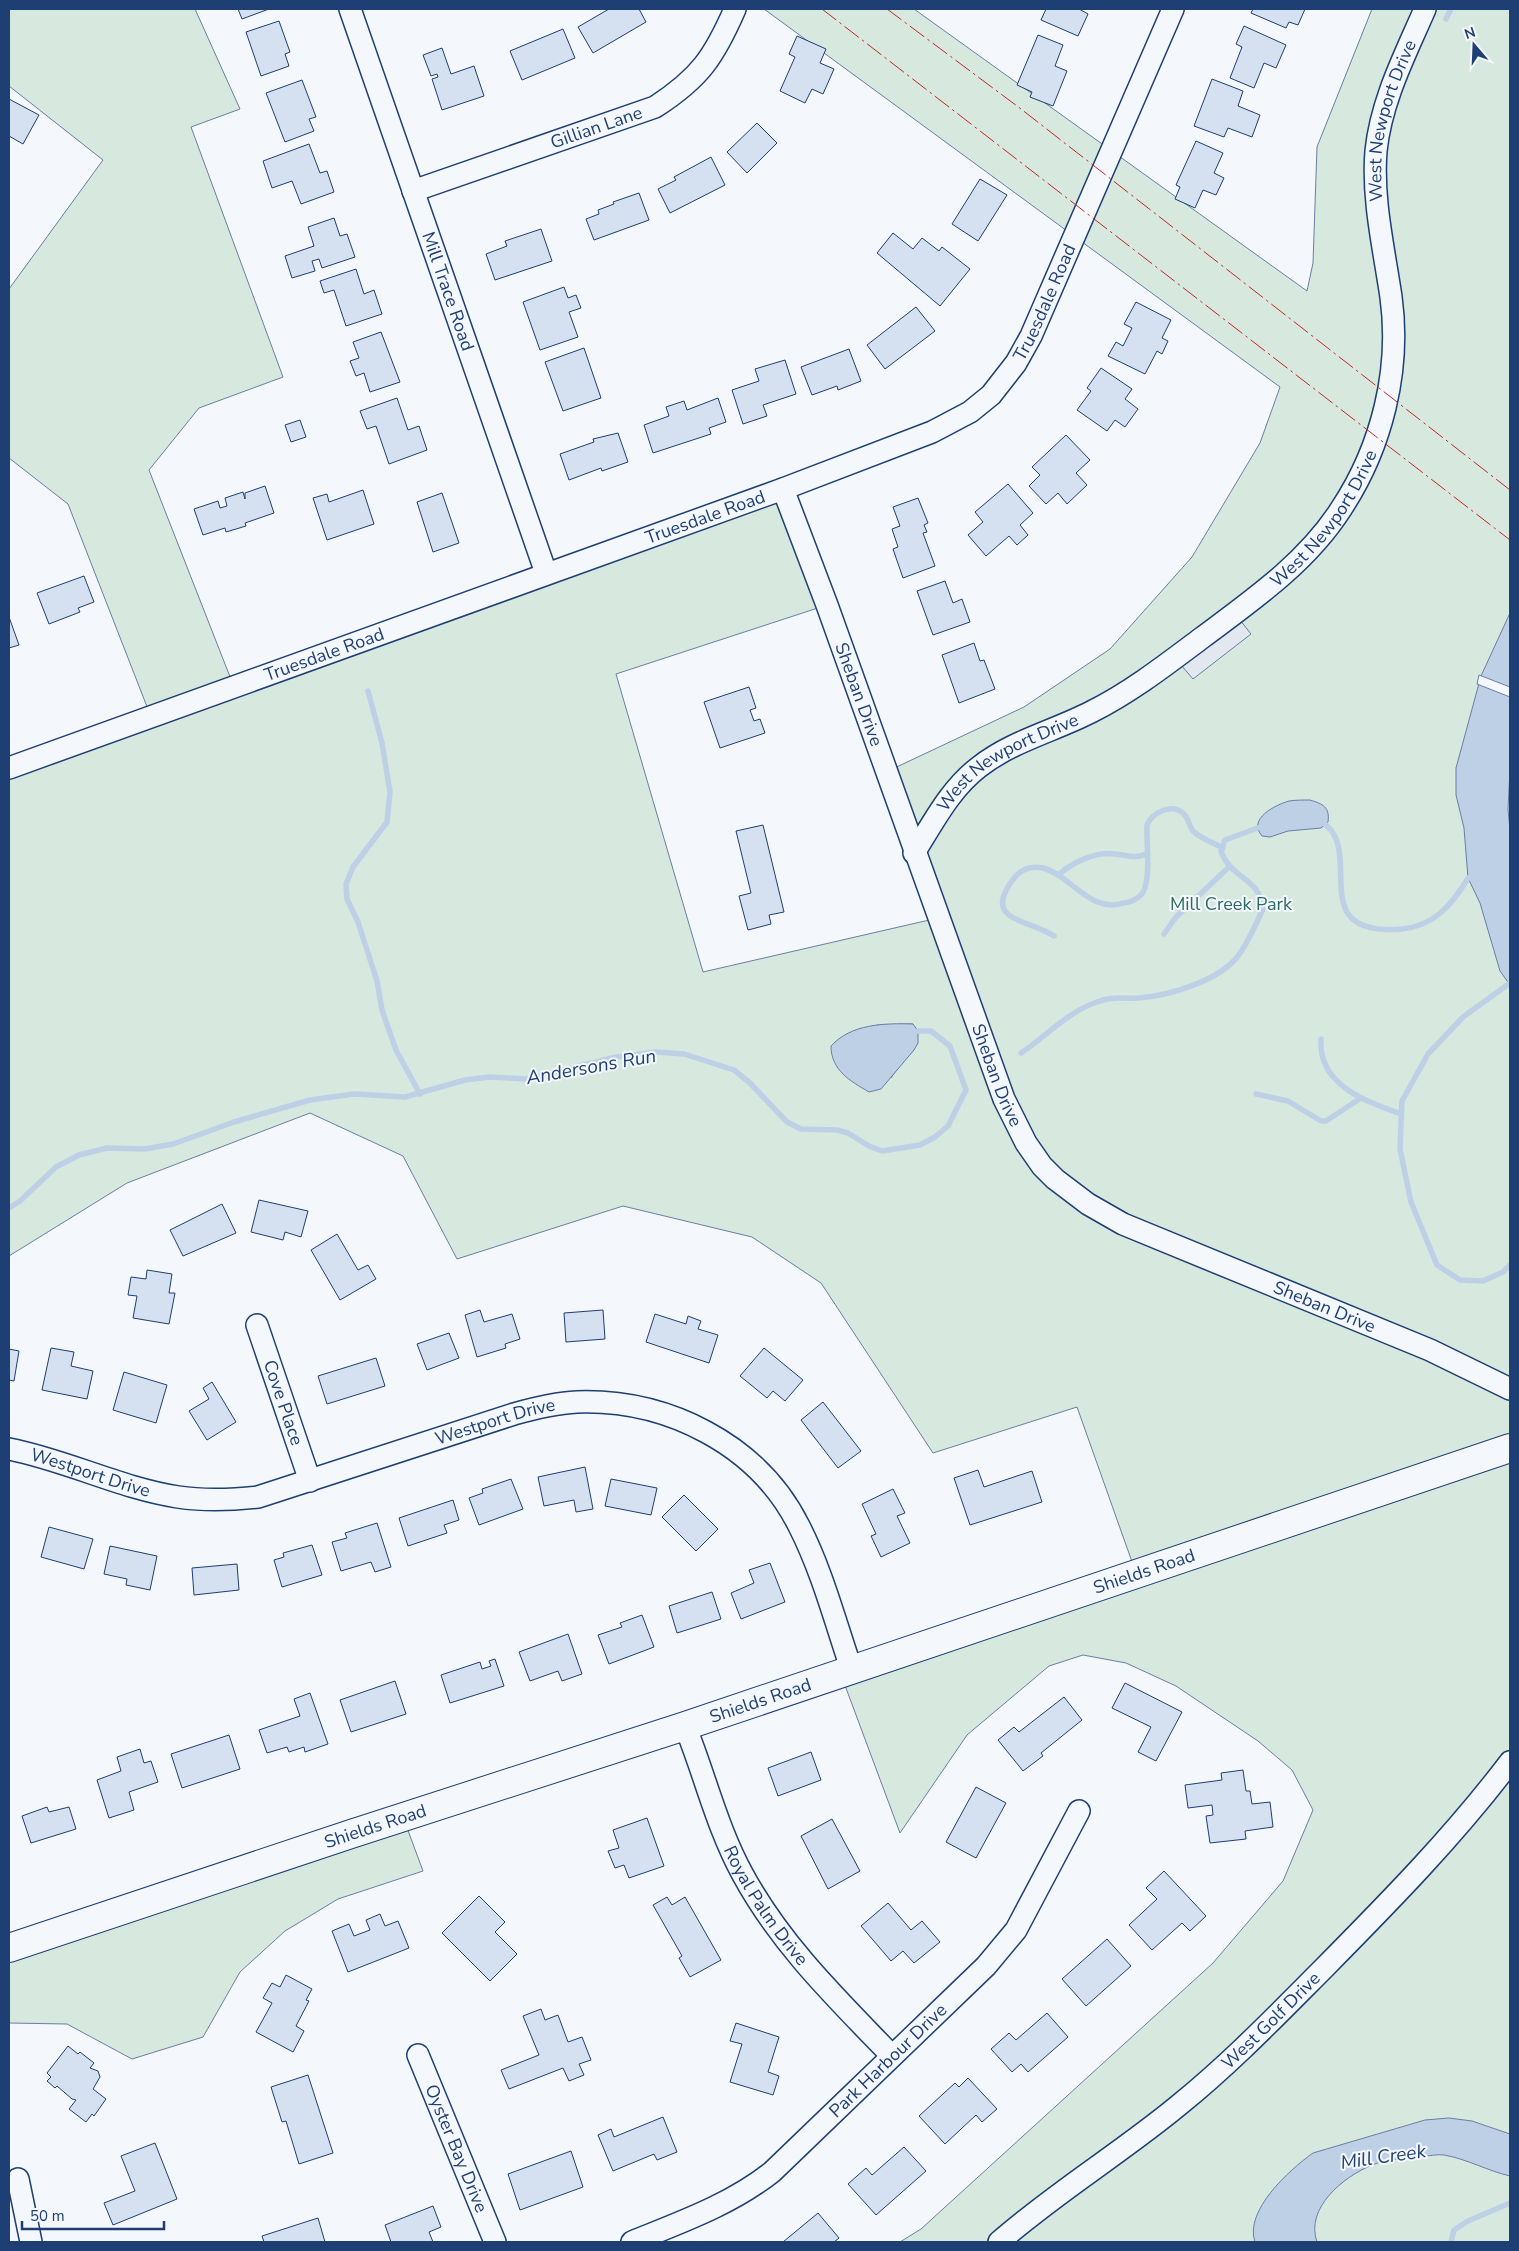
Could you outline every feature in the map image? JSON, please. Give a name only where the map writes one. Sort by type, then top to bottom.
[{"type":"main road","name":"Shields Road","points":[[9,1948],[350,1834],[685,1726],[851,1668],[1510,1448]]},
{"type":"street","name":"Mill Trace Road","points":[[350,9],[546,573]]},
{"type":"street","name":"Gillian Lane","points":[[414,191],[655,107],[680,91],[700,73],[717,50],[736,9]]},
{"type":"street","name":"Truesdale Road","points":[[9,768],[546,573],[783,490],[953,422],[991,395],[1004,380],[1031,336],[1173,9]]},
{"type":"street","name":"West Newport Drive","points":[[914,853],[952,795],[962,782],[979,766],[1028,739],[1114,700],[1182,653],[1294,566],[1340,512],[1367,463],[1390,386],[1394,346],[1391,301],[1377,197],[1376,154],[1380,120],[1394,81],[1425,9]]},
{"type":"street","name":"Sheban Drive","points":[[783,490],[827,605],[914,853],[1004,1099],[1026,1143],[1055,1179],[1088,1204],[1123,1224],[1430,1350],[1510,1389]]},
{"type":"street","name":"Cove Place","points":[[257,1325],[310,1481]]},
{"type":"street","name":"Westport Drive","points":[[9,1449],[156,1492],[200,1500],[227,1500],[258,1497],[514,1414],[546,1406],[576,1402],[605,1402],[641,1407],[670,1415],[700,1428],[732,1448],[757,1470],[784,1501],[799,1524],[812,1552],[851,1668]]},
{"type":"street","name":"Royal Palm Drive","points":[[685,1726],[725,1837],[742,1874],[761,1906],[811,1972],[892,2056]]},
{"type":"street","name":"West Golf Drive","points":[[999,2242],[1026,2218],[1072,2183],[1117,2154],[1180,2104],[1240,2049],[1428,1861],[1482,1799],[1510,1762]]},
{"type":"street","name":"Park Harbour Drive","points":[[632,2242],[704,2213],[754,2186],[772,2172],[1004,1946],[1016,1930],[1079,1811]]},
{"type":"street","name":"Oyster Bay Drive","points":[[418,2055],[495,2242]]},
{"type":"street","points":[[18,2179],[31,2242]]},
{"type":"green space","name":"Mill Creek Park","points":[[9,9],[195,9],[240,109],[191,127],[283,377],[199,408],[149,470],[234,687],[783,489],[827,605],[616,674],[703,972],[938,918],[886,772],[1024,707],[1110,649],[1192,557],[1260,443],[1280,387],[764,9],[914,9],[1307,291],[1313,263],[1317,147],[1372,9],[1510,9],[1510,2242],[900,2242],[921,2229],[1213,1963],[1283,1881],[1313,1810],[1292,1770],[1258,1741],[1176,1686],[1126,1663],[1083,1655],[1049,1666],[967,1735],[900,1833],[840,1672],[1136,1573],[1077,1407],[933,1453],[821,1283],[752,1237],[623,1206],[457,1259],[403,1156],[310,1113],[127,1183],[9,1256],[9,768],[151,717],[68,504],[9,458],[9,289],[103,160],[9,86]],"holes":[[[913,1024],[914,1050],[901,1063],[891,1078],[877,1025]]]},
{"type":"green space","points":[[403,1817],[423,1871],[338,1899],[285,1931],[240,1972],[203,2037],[132,2059],[67,2024],[9,2023],[9,1948]]},
{"type":"shaded area","points":[[1240,620],[1251,634],[1193,679],[1181,665]]},
{"type":"water","points":[[1510,613],[1510,770],[1508,809],[1510,831],[1510,985],[1500,971],[1480,903],[1468,878],[1464,828],[1456,795],[1456,768],[1481,676]]},
{"type":"water","points":[[1310,800],[1319,803],[1327,810],[1328,822],[1321,828],[1288,831],[1270,837],[1262,836],[1258,830],[1260,819],[1270,809],[1289,801]]},
{"type":"water","points":[[913,1024],[918,1031],[918,1043],[881,1089],[869,1092],[855,1084],[843,1074],[834,1062],[831,1046],[848,1033],[869,1026]]},
{"type":"water","name":"Mill Creek","points":[[1449,2118],[1472,2121],[1510,2134],[1510,2176],[1444,2155],[1384,2161],[1349,2177],[1329,2195],[1316,2217],[1317,2242],[1255,2242],[1253,2230],[1256,2217],[1262,2205],[1281,2180],[1313,2153],[1425,2120]]},
{"type":"pier","points":[[1479,675],[1510,687],[1510,697],[1477,684]]},
{"type":"building","points":[[238,9],[269,9],[242,19]]},
{"type":"building","points":[[609,9],[639,9],[646,22],[593,53],[578,27]]},
{"type":"building","points":[[1046,9],[1079,9],[1088,14],[1078,36],[1041,20]]},
{"type":"building","points":[[1253,9],[1305,9],[1298,25],[1289,22],[1286,28],[1251,13]]},
{"type":"building","points":[[279,21],[290,52],[285,54],[289,66],[261,76],[246,32]]},
{"type":"building","points":[[1244,26],[1286,45],[1276,68],[1264,63],[1254,88],[1230,78],[1242,47],[1236,44]]},
{"type":"building","points":[[563,29],[575,58],[522,80],[510,51]]},
{"type":"building","points":[[1038,35],[1063,45],[1055,66],[1067,71],[1053,106],[1030,97],[1032,92],[1017,85]]},
{"type":"building","points":[[797,36],[826,49],[820,63],[834,69],[823,94],[812,89],[805,103],[780,91],[795,57],[789,54]]},
{"type":"building","points":[[442,48],[451,74],[474,66],[484,96],[442,110],[432,79],[438,77],[437,74],[431,76],[423,55]]},
{"type":"building","points":[[1212,79],[1243,91],[1238,106],[1260,115],[1252,137],[1228,128],[1224,137],[1194,126]]},
{"type":"building","points":[[302,80],[316,117],[309,119],[314,131],[285,142],[266,93]]},
{"type":"building","points":[[9,99],[39,115],[23,144],[9,136]]},
{"type":"building","points":[[757,123],[777,143],[747,173],[727,152]]},
{"type":"building","points":[[1196,141],[1223,153],[1214,173],[1224,178],[1216,195],[1203,190],[1195,208],[1175,199],[1180,187],[1176,185]]},
{"type":"building","points":[[309,144],[320,173],[327,171],[334,192],[301,204],[292,181],[272,188],[263,161]]},
{"type":"building","points":[[711,157],[725,185],[670,213],[658,189],[676,180],[674,177]]},
{"type":"building","points":[[980,179],[1007,195],[978,241],[952,224]]},
{"type":"building","points":[[639,193],[649,220],[594,240],[586,219],[599,214],[598,210],[614,204],[613,202]]},
{"type":"building","points":[[334,218],[340,236],[347,234],[355,257],[322,268],[319,259],[312,261],[315,271],[292,278],[285,256],[314,246],[308,227]]},
{"type":"building","points":[[541,229],[552,261],[495,280],[486,254],[507,246],[505,241]]},
{"type":"building","points":[[893,233],[913,249],[922,238],[939,251],[942,247],[970,269],[940,306],[877,253]]},
{"type":"building","points":[[356,269],[364,294],[374,290],[382,314],[346,326],[334,290],[324,293],[320,281]]},
{"type":"building","points":[[564,287],[568,298],[576,295],[581,308],[569,312],[578,337],[540,350],[523,302]]},
{"type":"building","points":[[1136,302],[1171,320],[1162,338],[1168,341],[1162,354],[1157,351],[1145,374],[1108,356],[1116,342],[1123,346],[1132,328],[1124,324]]},
{"type":"building","points":[[916,307],[935,331],[885,369],[867,345]]},
{"type":"building","points":[[381,332],[400,382],[370,392],[364,373],[356,376],[350,361],[359,358],[353,342]]},
{"type":"building","points":[[584,348],[601,398],[563,411],[545,362]]},
{"type":"building","points":[[849,349],[861,381],[838,390],[837,386],[812,395],[801,367]]},
{"type":"building","points":[[785,360],[796,394],[763,405],[767,416],[743,424],[732,390],[759,381],[755,369]]},
{"type":"building","points":[[1101,368],[1132,389],[1125,399],[1138,409],[1125,427],[1115,420],[1107,431],[1077,410],[1091,391],[1087,388]]},
{"type":"building","points":[[397,398],[408,430],[419,426],[427,450],[389,464],[376,426],[367,429],[360,411]]},
{"type":"building","points":[[718,398],[726,422],[709,428],[711,434],[653,453],[644,425],[669,416],[666,407],[684,401],[687,410]]},
{"type":"building","points":[[300,420],[306,437],[291,442],[285,425]]},
{"type":"building","points":[[618,433],[628,462],[602,471],[601,468],[569,480],[560,454],[594,442],[593,439]]},
{"type":"building","points":[[1066,435],[1090,460],[1076,473],[1087,485],[1067,504],[1058,493],[1046,504],[1029,486],[1040,475],[1032,467]]},
{"type":"building","points":[[1008,484],[1033,513],[1020,525],[1028,535],[1017,545],[1009,536],[986,556],[968,535],[983,522],[975,512]]},
{"type":"building","points":[[265,486],[274,513],[245,523],[246,526],[226,532],[225,528],[203,535],[194,509],[218,501],[220,508],[227,506],[225,498],[243,492],[245,499],[245,493]]},
{"type":"building","points":[[363,490],[374,524],[327,540],[313,498],[327,494],[329,502]]},
{"type":"building","points":[[442,493],[459,543],[433,552],[417,502]]},
{"type":"building","points":[[918,498],[928,523],[924,525],[927,532],[923,533],[935,566],[903,578],[893,549],[898,547],[892,529],[900,526],[893,507]]},
{"type":"building","points":[[84,576],[94,602],[78,608],[80,612],[49,624],[37,593]]},
{"type":"building","points":[[945,581],[953,603],[962,599],[970,622],[933,635],[917,591]]},
{"type":"building","points":[[9,617],[19,645],[9,648]]},
{"type":"building","points":[[974,643],[980,661],[984,660],[995,689],[959,703],[942,655]]},
{"type":"building","points":[[749,687],[756,708],[750,710],[754,721],[760,719],[765,733],[720,748],[704,702]]},
{"type":"building","points":[[763,825],[784,912],[769,915],[771,924],[748,930],[739,896],[751,893],[736,831]]},
{"type":"building","points":[[259,1200],[308,1211],[301,1237],[285,1232],[283,1240],[251,1232]]},
{"type":"building","points":[[222,1204],[236,1233],[183,1256],[170,1230]]},
{"type":"building","points":[[337,1234],[358,1270],[368,1265],[376,1279],[340,1300],[311,1250]]},
{"type":"building","points":[[147,1270],[172,1274],[169,1293],[175,1293],[169,1324],[133,1318],[137,1296],[128,1295],[131,1277],[146,1279]]},
{"type":"building","points":[[480,1310],[484,1322],[512,1314],[520,1339],[505,1344],[506,1348],[477,1357],[465,1315]]},
{"type":"building","points":[[603,1310],[605,1339],[566,1342],[564,1313]]},
{"type":"building","points":[[655,1314],[686,1324],[688,1316],[701,1321],[698,1329],[718,1335],[709,1363],[646,1342]]},
{"type":"building","points":[[449,1333],[459,1358],[427,1370],[417,1344]]},
{"type":"building","points":[[51,1348],[74,1352],[71,1366],[93,1371],[87,1399],[42,1390]]},
{"type":"building","points":[[764,1348],[803,1380],[785,1401],[773,1391],[767,1398],[740,1376]]},
{"type":"building","points":[[9,1349],[19,1351],[14,1381],[9,1380]]},
{"type":"building","points":[[376,1358],[385,1386],[327,1404],[318,1376]]},
{"type":"building","points":[[124,1372],[167,1385],[156,1423],[113,1410]]},
{"type":"building","points":[[212,1382],[236,1422],[207,1440],[189,1411],[209,1399],[203,1388]]},
{"type":"building","points":[[823,1402],[861,1451],[838,1468],[801,1420]]},
{"type":"building","points":[[585,1467],[593,1509],[576,1512],[574,1500],[544,1506],[538,1477]]},
{"type":"building","points":[[978,1470],[984,1487],[1032,1471],[1042,1502],[970,1525],[954,1478]]},
{"type":"building","points":[[511,1479],[523,1509],[479,1525],[469,1498],[483,1493],[482,1489]]},
{"type":"building","points":[[611,1479],[657,1488],[651,1515],[605,1506]]},
{"type":"building","points":[[893,1489],[905,1513],[897,1516],[910,1543],[881,1557],[871,1536],[876,1534],[862,1504]]},
{"type":"building","points":[[684,1495],[718,1529],[696,1551],[662,1517]]},
{"type":"building","points":[[453,1500],[459,1520],[444,1525],[447,1533],[408,1546],[399,1518]]},
{"type":"building","points":[[377,1523],[391,1567],[375,1572],[371,1562],[341,1571],[332,1542],[347,1538],[345,1533]]},
{"type":"building","points":[[49,1527],[93,1539],[84,1569],[41,1557]]},
{"type":"building","points":[[312,1545],[322,1575],[282,1587],[274,1560],[284,1557],[283,1553]]},
{"type":"building","points":[[110,1546],[157,1556],[150,1590],[126,1585],[127,1579],[104,1574]]},
{"type":"building","points":[[770,1563],[785,1602],[741,1619],[731,1593],[754,1583],[749,1570]]},
{"type":"building","points":[[237,1564],[239,1590],[194,1595],[192,1568]]},
{"type":"building","points":[[712,1592],[721,1619],[677,1633],[669,1606]]},
{"type":"building","points":[[642,1615],[654,1647],[609,1664],[598,1635],[622,1627],[620,1623]]},
{"type":"building","points":[[568,1634],[582,1674],[562,1681],[558,1671],[530,1681],[519,1652]]},
{"type":"building","points":[[495,1659],[504,1686],[450,1703],[441,1675],[480,1662],[482,1669],[491,1666],[489,1661]]},
{"type":"building","points":[[395,1681],[406,1714],[351,1732],[340,1700]]},
{"type":"building","points":[[1125,1683],[1182,1712],[1156,1761],[1138,1752],[1151,1727],[1112,1708]]},
{"type":"building","points":[[310,1693],[328,1744],[305,1752],[304,1747],[289,1752],[287,1747],[267,1753],[259,1730],[300,1716],[294,1699]]},
{"type":"building","points":[[1064,1697],[1082,1720],[1041,1753],[1043,1756],[1023,1771],[998,1740],[1014,1727],[1019,1732]]},
{"type":"building","points":[[229,1735],[240,1769],[182,1788],[171,1754]]},
{"type":"building","points":[[140,1749],[144,1763],[151,1761],[158,1782],[129,1792],[134,1810],[109,1818],[97,1780],[121,1771],[117,1757]]},
{"type":"building","points":[[811,1752],[821,1780],[778,1796],[768,1768]]},
{"type":"building","points":[[1243,1770],[1246,1791],[1250,1791],[1252,1804],[1270,1802],[1273,1827],[1245,1831],[1246,1839],[1210,1843],[1206,1816],[1213,1815],[1212,1805],[1188,1808],[1185,1785],[1222,1780],[1221,1773]]},
{"type":"building","points":[[976,1787],[1006,1803],[976,1858],[946,1842]]},
{"type":"building","points":[[47,1807],[49,1812],[69,1807],[76,1829],[31,1843],[22,1816]]},
{"type":"building","points":[[647,1818],[664,1866],[629,1878],[624,1865],[615,1868],[608,1851],[619,1848],[613,1830]]},
{"type":"building","points":[[832,1819],[860,1871],[828,1889],[801,1836]]},
{"type":"building","points":[[1164,1871],[1206,1916],[1190,1931],[1182,1923],[1152,1950],[1129,1925],[1157,1899],[1146,1888]]},
{"type":"building","points":[[479,1896],[505,1922],[495,1932],[517,1954],[490,1981],[442,1933]]},
{"type":"building","points":[[667,1897],[672,1905],[685,1897],[721,1960],[690,1977],[679,1958],[682,1956],[653,1905]]},
{"type":"building","points":[[888,1903],[911,1930],[922,1921],[940,1942],[914,1963],[903,1951],[891,1961],[861,1926]]},
{"type":"building","points":[[380,1914],[385,1926],[398,1921],[409,1948],[348,1972],[332,1931],[349,1924],[354,1936],[370,1930],[366,1920]]},
{"type":"building","points":[[1107,1939],[1131,1966],[1086,2006],[1062,1979]]},
{"type":"building","points":[[286,1975],[312,1989],[306,2000],[309,2001],[296,2026],[304,2031],[293,2052],[256,2032],[272,2003],[263,1998],[272,1983],[280,1987]]},
{"type":"building","points":[[541,2009],[545,2020],[558,2015],[568,2042],[582,2037],[591,2060],[579,2064],[584,2075],[569,2081],[563,2068],[509,2089],[501,2070],[539,2055],[523,2016]]},
{"type":"building","points":[[1047,2013],[1068,2037],[1028,2072],[1021,2064],[1012,2072],[991,2049],[1009,2033],[1016,2040]]},
{"type":"building","points":[[736,2023],[779,2037],[768,2072],[779,2076],[773,2095],[730,2082],[742,2044],[730,2041]]},
{"type":"building","points":[[68,2046],[78,2054],[80,2052],[94,2063],[90,2068],[98,2071],[100,2077],[93,2089],[106,2099],[94,2116],[92,2114],[86,2122],[69,2109],[76,2100],[47,2081],[51,2077],[47,2073]]},
{"type":"building","points":[[308,2075],[333,2153],[299,2164],[286,2121],[282,2122],[271,2087]]},
{"type":"building","points":[[968,2078],[997,2109],[982,2122],[976,2115],[945,2144],[919,2116],[955,2083],[959,2087]]},
{"type":"building","points":[[663,2117],[677,2152],[657,2160],[654,2154],[613,2171],[598,2135],[611,2129],[614,2137]]},
{"type":"building","points":[[155,2143],[177,2199],[113,2225],[104,2203],[135,2191],[121,2156]]},
{"type":"building","points":[[904,2147],[926,2171],[876,2215],[848,2184],[866,2168],[872,2175]]},
{"type":"building","points":[[571,2151],[583,2187],[520,2210],[508,2174]]},
{"type":"building","points":[[433,2206],[441,2227],[429,2232],[433,2242],[391,2242],[385,2225]]},
{"type":"building","points":[[818,2213],[839,2238],[834,2242],[783,2242]]},
{"type":"building","points":[[318,2218],[325,2242],[264,2242],[262,2236]]},
{"type":"waterway","points":[[1446,19],[1451,9]]},
{"type":"waterway","points":[[368,691],[382,743],[390,792],[387,822],[353,867],[346,884],[347,899],[358,922],[377,981],[382,1010],[396,1050],[420,1094]]},
{"type":"waterway","points":[[1054,936],[1020,921],[1005,910],[1002,902],[1005,891],[1015,877],[1024,870],[1039,867],[1053,872],[1091,899],[1101,903],[1112,905],[1126,903],[1138,898],[1144,890],[1146,882],[1148,862],[1147,825],[1157,813],[1168,809],[1178,810],[1183,813],[1195,833],[1223,848]]},
{"type":"waterway","name":"Andersons Run","points":[[1320,821],[1333,833],[1339,850],[1344,906],[1353,920],[1371,928],[1402,929],[1424,924],[1449,905],[1468,878],[1475,876]]},
{"type":"waterway","name":"Andersons Run","points":[[1021,1053],[1067,1018],[1087,1006],[1107,999],[1150,997],[1192,986],[1219,973],[1229,965],[1245,945],[1263,909],[1257,891],[1231,868],[1221,851],[1225,840],[1263,826]]},
{"type":"waterway","points":[[1058,875],[1077,862],[1100,854],[1135,856],[1146,854]]},
{"type":"waterway","points":[[1164,934],[1176,917],[1229,867]]},
{"type":"waterway","points":[[1510,983],[1463,1017],[1428,1054],[1402,1101],[1400,1149],[1411,1202],[1437,1265],[1460,1280],[1483,1281],[1503,1272],[1510,1265]]},
{"type":"waterway","name":"Andersons Run","points":[[9,1208],[20,1201],[56,1167],[79,1155],[107,1148],[145,1149],[173,1144],[234,1122],[310,1100],[354,1094],[405,1097],[465,1080],[489,1077],[528,1079],[616,1057],[657,1052],[684,1054],[734,1070],[750,1083],[787,1122],[801,1129],[837,1130],[848,1133],[869,1146],[882,1151],[920,1145],[935,1137],[948,1126],[966,1090],[950,1046],[931,1031],[918,1031]]},
{"type":"waterway","points":[[1321,1039],[1322,1055],[1327,1068],[1336,1080],[1359,1097],[1401,1114]]},
{"type":"waterway","points":[[1256,1094],[1288,1101],[1321,1121],[1326,1121],[1361,1098]]},
{"type":"waterway","points":[[1451,2242],[1454,2230],[1468,2221],[1510,2203]]},
{"type":"power","points":[[822,9],[1510,540]]},
{"type":"power","points":[[887,9],[1021,109],[1510,490]]}]
